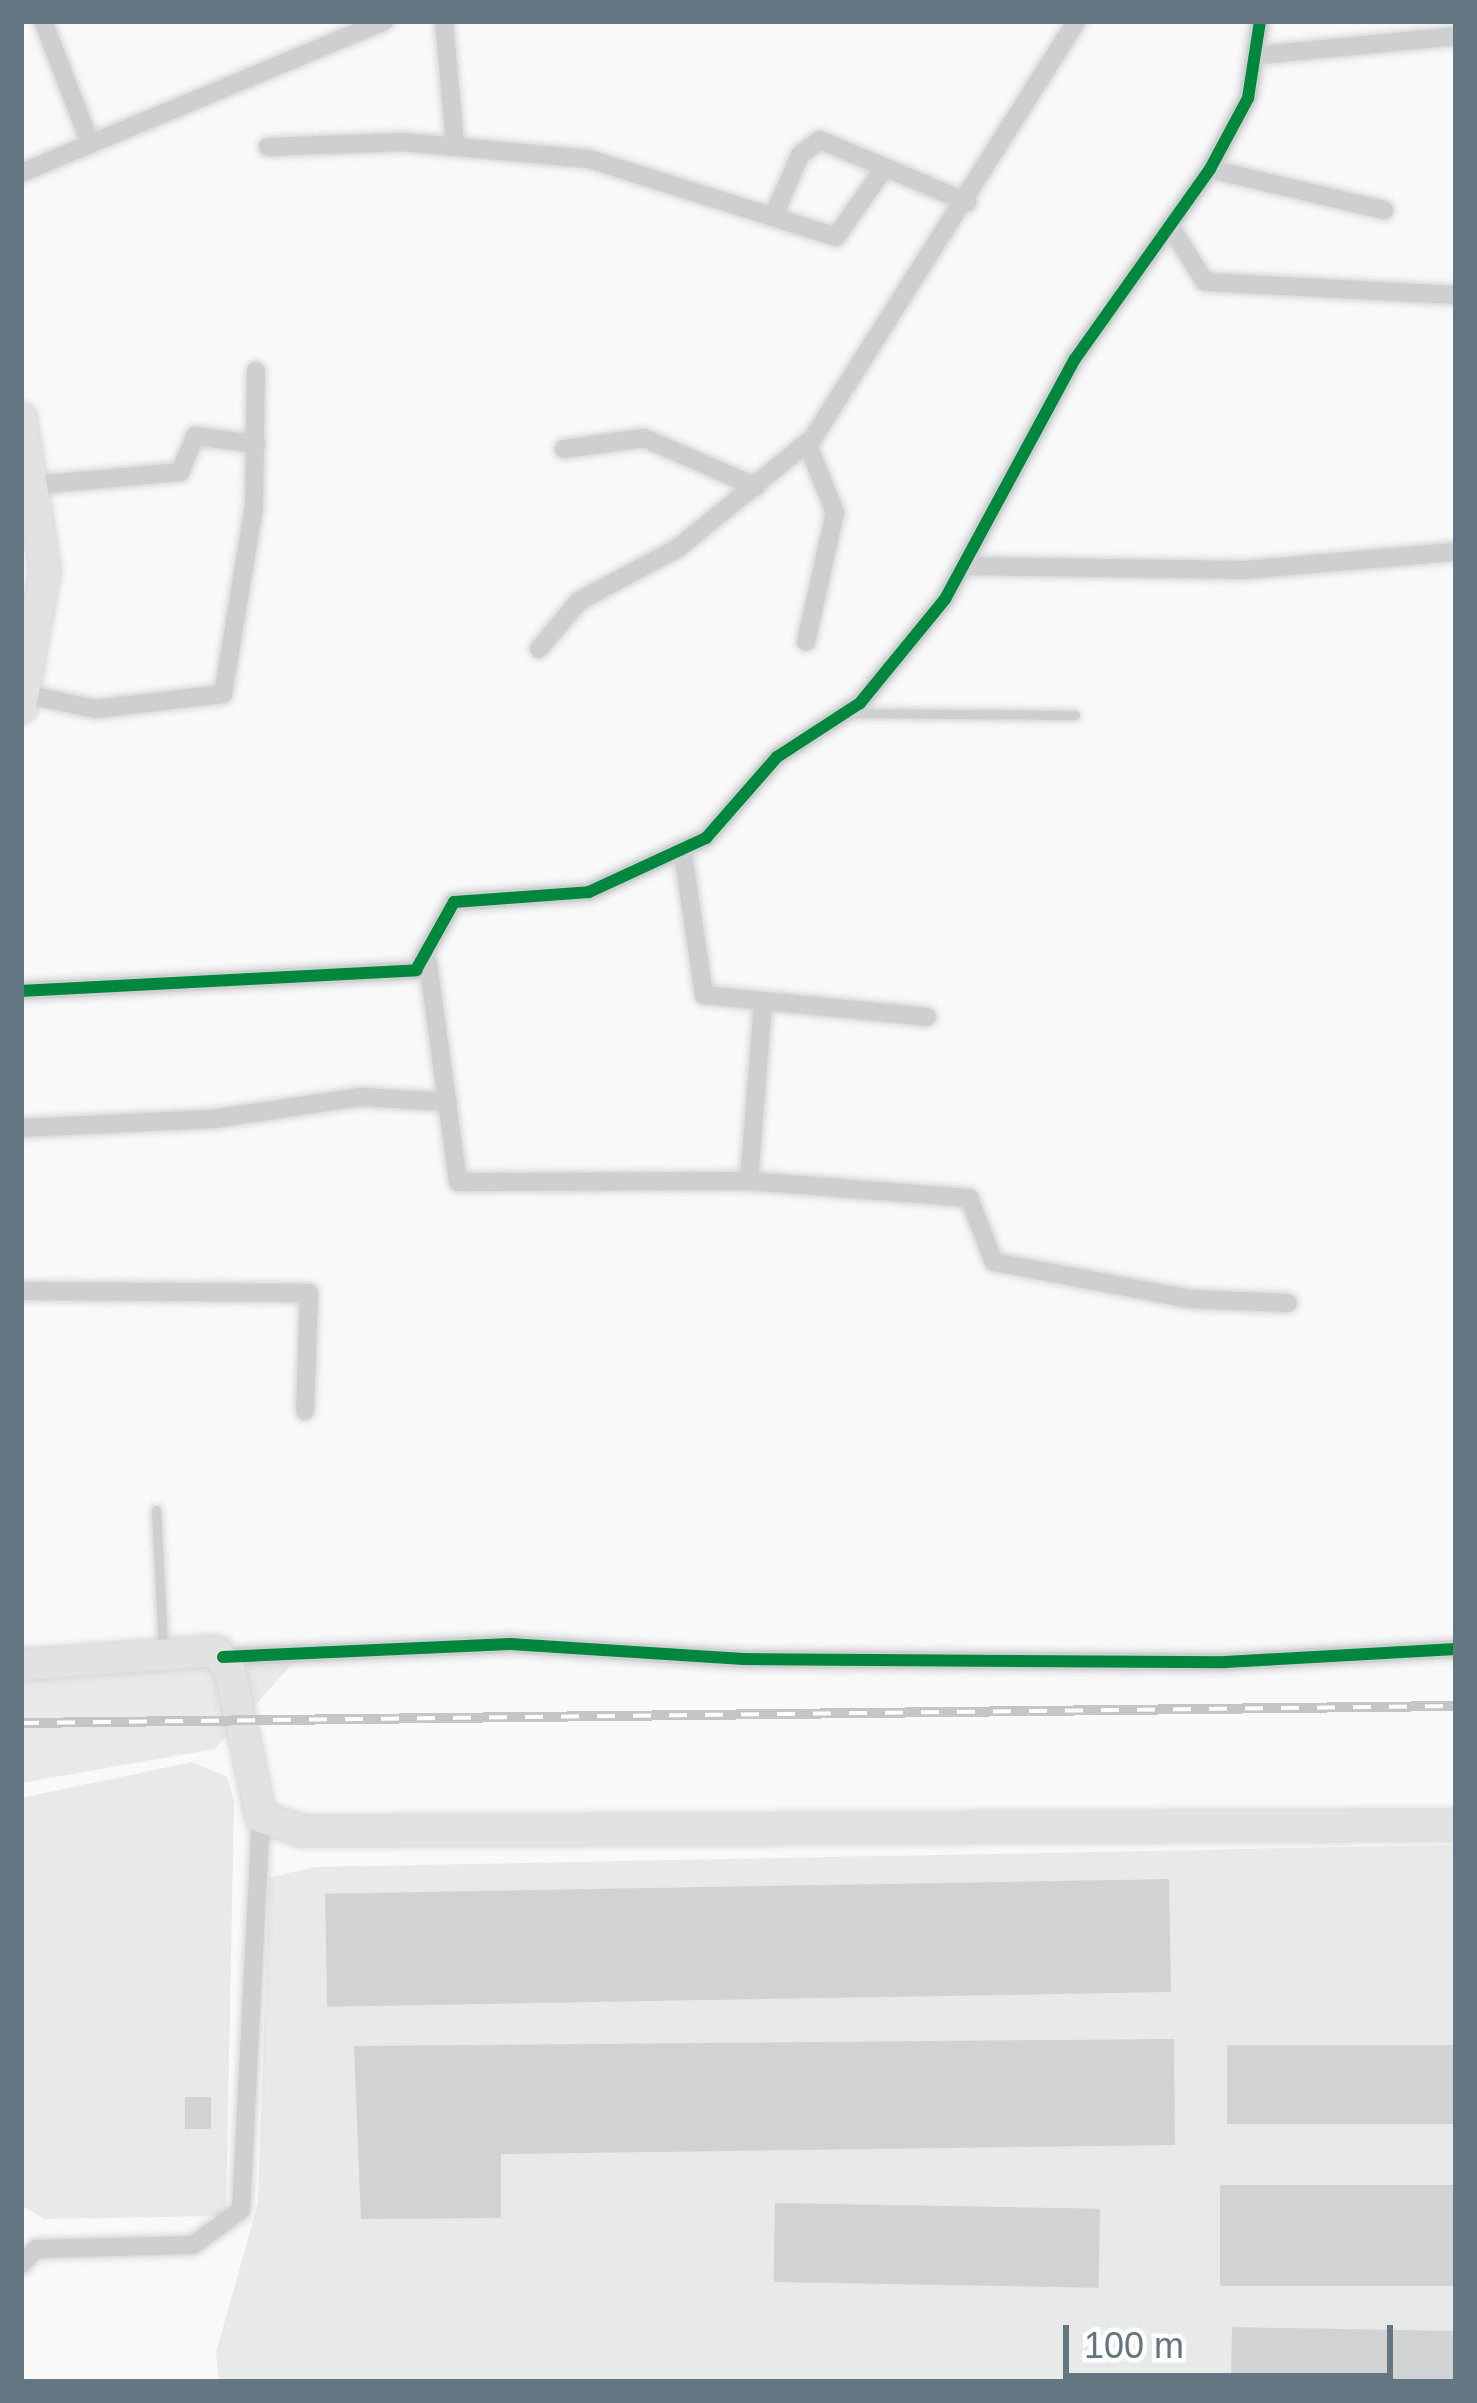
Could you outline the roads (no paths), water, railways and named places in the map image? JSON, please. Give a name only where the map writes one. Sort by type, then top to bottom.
[{"type":"main road","points":[[21,418],[35,484],[44,570],[23,700]]},
{"type":"main road","points":[[21,1665],[164,1649],[223,1657],[261,1816],[322,1831],[1456,1825]]},
{"type":"street","points":[[43,21],[90,143]]},
{"type":"street","points":[[21,173],[385,21]]},
{"type":"street","points":[[443,21],[454,144]]},
{"type":"street","points":[[539,649],[580,601],[665,556],[807,443],[967,202],[1077,21]]},
{"type":"street","points":[[1260,21],[1260,55],[1210,169],[1172,229],[1075,359],[964,566],[846,713],[777,757],[683,853],[574,895],[454,902],[428,963],[463,1183],[749,1181],[969,1198],[994,1262],[1190,1299],[1288,1303]]},
{"type":"street","points":[[1260,55],[1456,36]]},
{"type":"street","points":[[774,215],[814,140],[967,202]]},
{"type":"street","points":[[268,147],[454,144],[642,169],[841,236],[885,166]]},
{"type":"street","points":[[1210,169],[1384,210]]},
{"type":"street","points":[[1172,229],[1204,282],[1456,295]]},
{"type":"street","points":[[23,700],[94,709],[223,694],[256,444],[256,370]]},
{"type":"street","points":[[35,484],[180,472],[191,436],[256,444]]},
{"type":"street","points":[[564,449],[644,438],[756,487]]},
{"type":"street","points":[[806,642],[835,512],[807,443]]},
{"type":"street","points":[[964,566],[1223,571],[1456,552]]},
{"type":"street","points":[[683,853],[700,989],[763,1004],[927,1017]]},
{"type":"street","points":[[21,991],[428,963]]},
{"type":"street","points":[[749,1181],[763,1004]]},
{"type":"street","points":[[21,1128],[213,1119],[361,1096],[448,1102]]},
{"type":"street","points":[[21,1291],[309,1293],[305,1412]]},
{"type":"street","points":[[223,1657],[343,1660],[510,1644],[744,1659],[1225,1662],[1456,1649]]},
{"type":"street","points":[[21,2265],[36,2249],[194,2245],[241,2210],[261,1816]]},
{"type":"lane","points":[[846,713],[1075,715]]},
{"type":"lane","points":[[156,1510],[164,1649]]},
{"type":"railway","points":[[21,1723],[1456,1706]]}]
